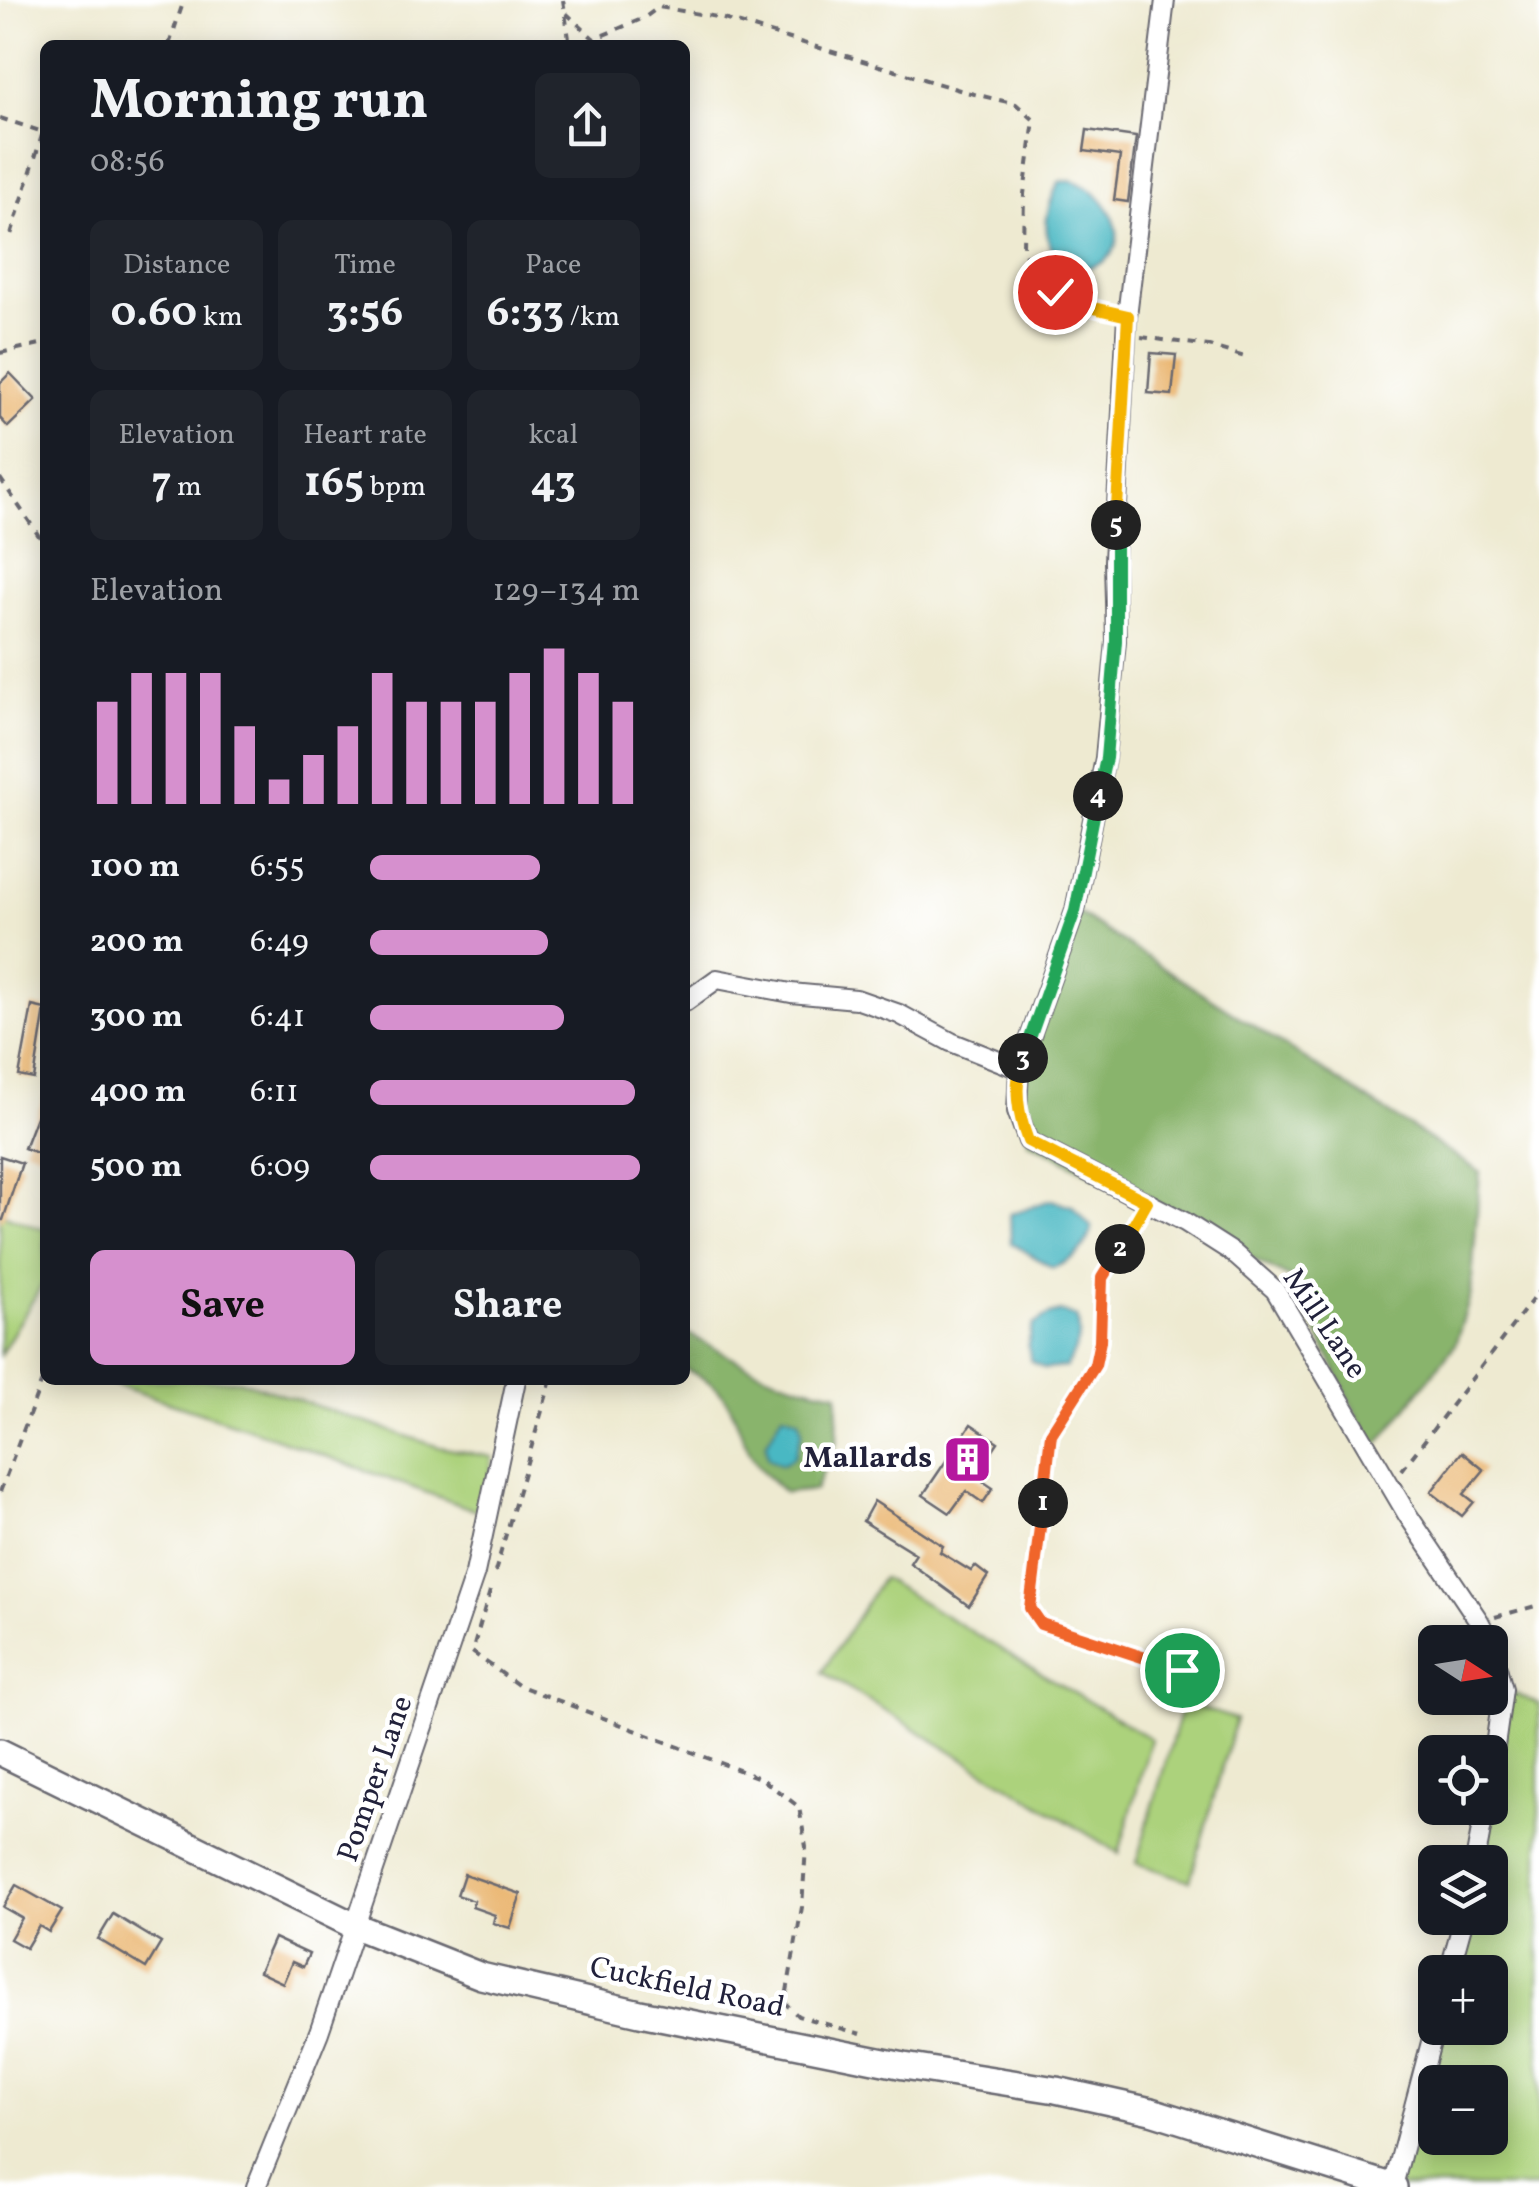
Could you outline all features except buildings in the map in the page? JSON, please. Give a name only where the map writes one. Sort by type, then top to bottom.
[{"type":"street","name":"Mill Lane","points":[[1165,0],[1126,336],[1114,560],[1116,641],[1106,758],[1075,911],[1020,1069],[1017,1111],[1028,1141],[1147,1202],[1232,1252],[1275,1290],[1392,1484],[1406,1514],[1481,1625]]},
{"type":"street","points":[[690,998],[717,979],[791,993],[856,999],[899,1014],[951,1042],[1020,1069]]},
{"type":"street","name":"Pomper Lane","points":[[256,2187],[320,2032],[475,1574],[515,1385]]},
{"type":"street","name":"Cuckfield Road","points":[[0,1752],[355,1926],[481,1976],[847,2055],[1056,2090],[1150,2111],[1393,2187]]},
{"type":"street","points":[[1393,2187],[1430,2045]]},
{"type":"path","points":[[171,40],[184,0]]},
{"type":"path","points":[[563,0],[569,40]]},
{"type":"path","points":[[566,13],[594,38],[644,18],[659,7],[717,17],[1016,104],[1034,120],[1024,194],[1023,246],[1035,283],[1089,307],[1128,316]]},
{"type":"path","points":[[0,118],[40,131]]},
{"type":"path","points":[[12,235],[40,142]]},
{"type":"path","points":[[1126,336],[1199,344],[1248,358]]},
{"type":"path","points":[[0,353],[40,344]]},
{"type":"path","points":[[0,478],[40,537]]},
{"type":"path","points":[[1147,1202],[1102,1278],[1100,1341],[1095,1365],[1051,1434],[1030,1608],[1041,1624],[1182,1670],[1192,1680],[1190,1706]]},
{"type":"path","points":[[1392,1484],[1539,1292]]},
{"type":"path","points":[[0,1492],[40,1385]]},
{"type":"path","points":[[550,1385],[472,1652],[518,1685],[762,1779],[798,1807],[806,1846],[802,1906],[785,2003],[798,2016],[861,2034]]},
{"type":"path","points":[[1479,1621],[1539,1604]]},
{"type":"green space","points":[[1075,911],[1480,1172],[1471,1294],[1455,1345],[1374,1450],[1291,1279],[1028,1141],[1019,1069]]},
{"type":"green space","points":[[0,1213],[40,1228],[40,1288],[0,1355]]},
{"type":"green space","points":[[690,1335],[776,1377],[838,1393],[837,1441],[815,1490],[785,1493],[759,1467],[732,1409],[703,1378],[690,1372]]},
{"type":"green space","points":[[116,1385],[254,1385],[439,1447],[492,1457],[488,1515]]},
{"type":"green space","points":[[882,1578],[1151,1739],[1119,1853],[822,1672]]},
{"type":"green space","points":[[1508,1691],[1539,1704],[1539,2187],[1393,2187],[1418,2092],[1418,2155],[1508,2155],[1508,2065],[1425,2065],[1431,2045],[1508,2045],[1508,1955],[1454,1955],[1459,1935],[1508,1935],[1508,1845],[1480,1845],[1485,1825],[1508,1825],[1508,1735],[1497,1735],[1499,1715],[1508,1715]]},
{"type":"green space","points":[[1183,1703],[1236,1719],[1190,1881],[1136,1863]]},
{"type":"water","points":[[1071,180],[1103,202],[1113,216],[1117,232],[1115,247],[1107,259],[1091,267],[1067,269],[1048,238],[1047,216],[1059,182]]},
{"type":"water","points":[[1051,1200],[1073,1206],[1092,1228],[1078,1253],[1053,1268],[1011,1243],[1010,1214]]},
{"type":"water","points":[[1061,1312],[1076,1317],[1078,1343],[1066,1367],[1045,1369],[1031,1361],[1028,1344],[1033,1325]]},
{"type":"water","points":[[783,1414],[799,1419],[802,1432],[794,1457],[782,1465],[768,1458],[766,1444]]},
{"type":"place","name":"Mallards","points":[[967,1459]]},
{"type":"route","points":[[1055,292],[1089,307],[1128,316],[1114,560],[1116,641],[1106,758],[1075,911],[1020,1069],[1017,1111],[1028,1141],[1147,1202],[1102,1278],[1100,1341],[1095,1365],[1051,1434],[1030,1608],[1041,1624],[1182,1670]]}]
